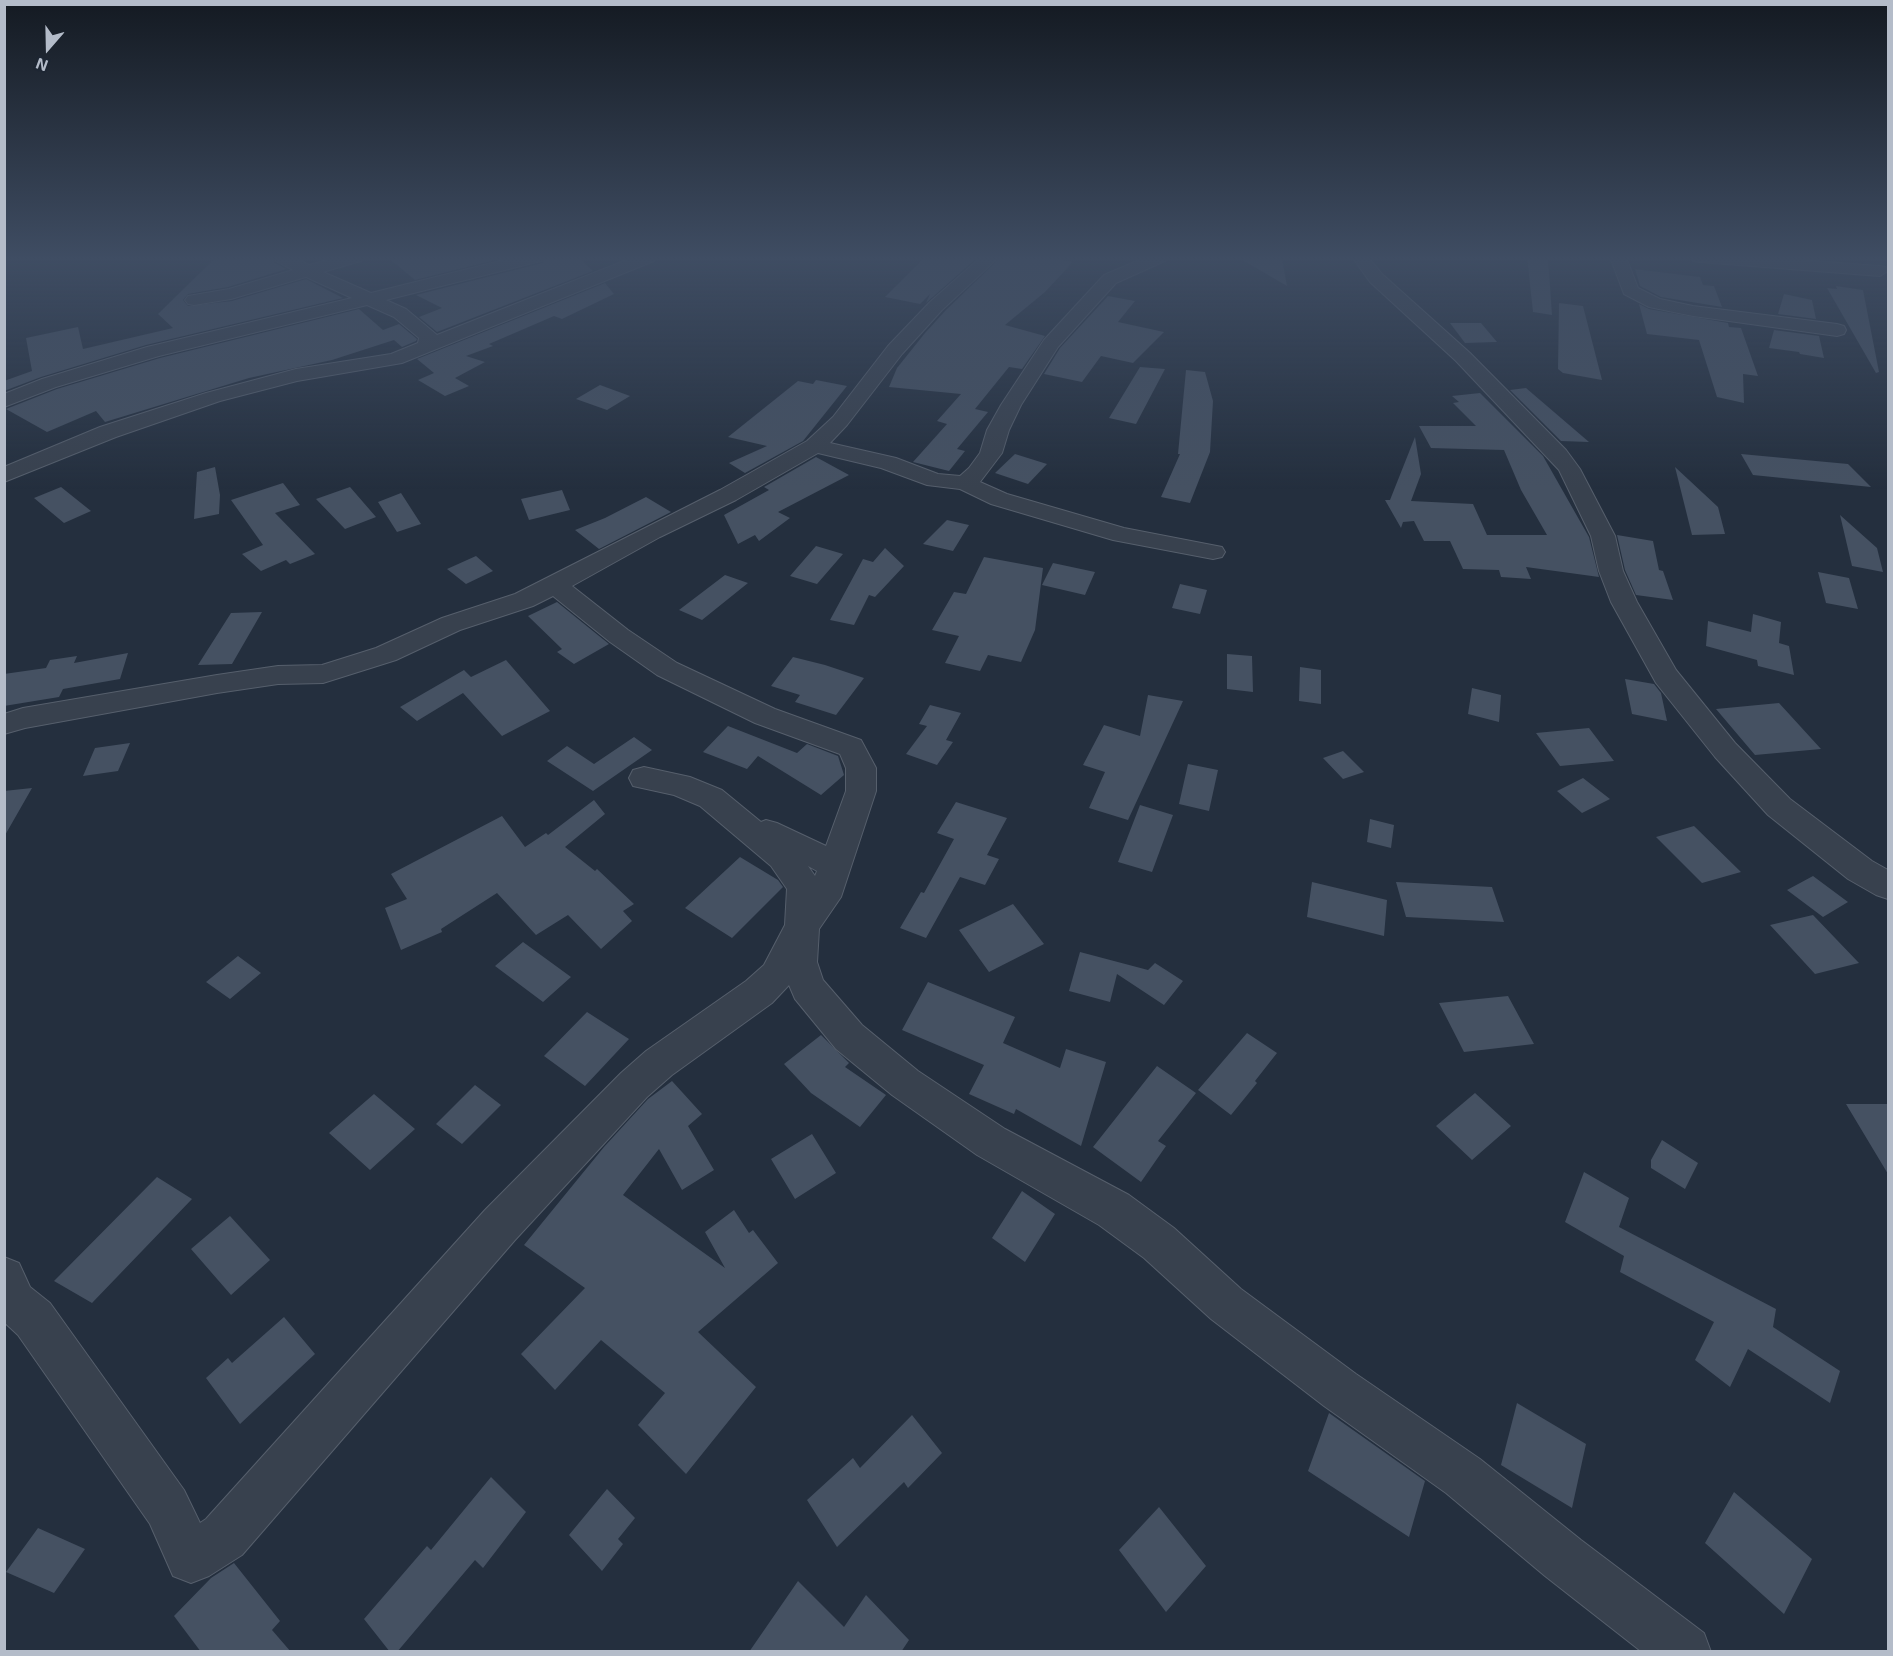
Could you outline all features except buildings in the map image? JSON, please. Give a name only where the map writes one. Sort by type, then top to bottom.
[{"type":"street","points":[[4,401],[49,383],[154,351],[224,334]]},
{"type":"street","points":[[426,334],[429,337],[427,346]]},
{"type":"street","points":[[4,475],[108,432],[187,405],[296,375],[395,359],[456,334]]},
{"type":"street","points":[[4,724],[23,718],[217,684],[278,675],[323,674],[386,654],[451,624],[524,600],[652,532],[728,495],[815,446],[840,421],[911,334]]},
{"type":"street","points":[[965,483],[977,473],[992,453],[998,430],[1011,405],[1061,334]]},
{"type":"street","points":[[1438,334],[1463,357],[1569,469],[1603,536],[1611,571],[1651,650],[1666,676],[1703,724],[1731,758],[1779,807],[1860,870],[1888,886]]},
{"type":"street","points":[[815,446],[888,463],[935,480],[965,483],[999,499],[1121,535],[1213,552]]},
{"type":"street","points":[[4,1278],[15,1302],[34,1319],[167,1507],[191,1558],[224,1537],[500,1225],[634,1085],[659,1063],[759,992],[776,976],[802,925],[824,897],[861,791],[861,768],[851,747],[765,716],[718,696],[667,669],[619,636],[555,585]]},
{"type":"street","points":[[645,778],[679,785],[711,798],[782,858],[804,886],[800,962],[808,987],[849,1037],[904,1083],[991,1142],[1114,1210],[1159,1243],[1226,1304],[1340,1390],[1463,1476],[1563,1558],[1685,1652]]},
{"type":"street","points":[[735,818],[836,865]]}]
